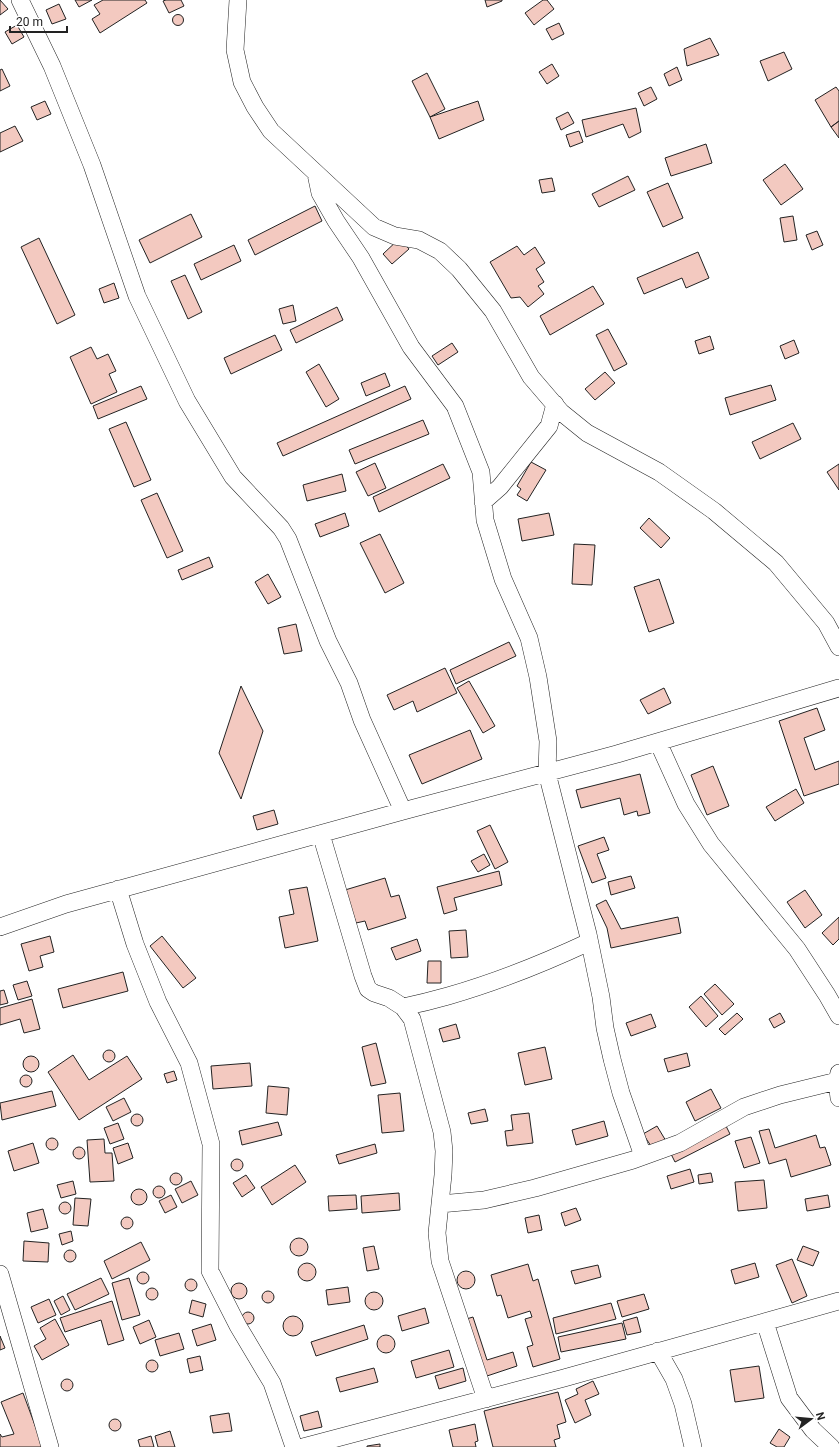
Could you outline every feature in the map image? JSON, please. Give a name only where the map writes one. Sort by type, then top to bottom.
[{"type":"street","points":[[20,0],[52,66],[92,166],[137,296],[188,401],[233,477],[281,528],[288,539],[328,641],[349,682],[362,720],[403,811]]},
{"type":"street","points":[[238,0],[235,50],[242,82],[255,107],[271,131],[374,227],[395,236],[419,240],[440,251],[459,269],[493,311],[531,377],[561,412],[587,433],[659,472],[714,511],[776,563],[826,623],[839,647]]},
{"type":"street","points":[[316,174],[320,193],[336,220],[362,258],[411,347],[455,406],[481,472],[485,520],[503,579],[529,638],[538,677],[548,742],[547,773],[589,942],[612,1059],[621,1093],[644,1156]]},
{"type":"street","points":[[483,502],[500,487],[549,426],[555,404]]},
{"type":"street","points":[[0,927],[66,904],[118,889],[547,773],[658,742],[839,688]]},
{"type":"street","points":[[658,742],[686,804],[712,844],[797,949],[827,994],[839,1016]]},
{"type":"street","points":[[321,834],[368,989],[403,1007],[412,1019],[442,1132],[444,1151],[443,1175],[437,1233],[440,1261],[486,1399]]},
{"type":"street","points":[[118,889],[135,944],[158,1002],[189,1063],[210,1144],[210,1271],[238,1326],[272,1383],[294,1447]]},
{"type":"street","points":[[403,1007],[448,996],[495,981],[545,962],[589,942]]},
{"type":"street","points":[[440,1204],[484,1200],[535,1188],[644,1156],[680,1143],[744,1108],[838,1077],[839,1098]]},
{"type":"street","points":[[1,1281],[50,1447]]},
{"type":"street","points":[[304,1447],[486,1399],[839,1301]]},
{"type":"street","points":[[765,1322],[789,1398],[813,1430],[831,1447]]},
{"type":"street","points":[[658,1351],[674,1379],[683,1404],[693,1447]]},
{"type":"building","points":[[0,0],[8,9],[0,15]]},
{"type":"building","points":[[75,0],[92,0],[79,7]]},
{"type":"building","points":[[103,0],[145,0],[147,3],[100,33],[92,19],[100,14],[94,5]]},
{"type":"building","points":[[181,0],[184,6],[169,13],[163,1]]},
{"type":"building","points":[[485,0],[502,0],[502,1],[487,7]]},
{"type":"building","points":[[543,0],[547,0],[554,9],[534,25],[525,13]]},
{"type":"building","points":[[59,4],[66,19],[52,24],[46,10]]},
{"type":"building","points":[[176,15],[180,15],[182,16],[182,24],[176,25],[173,22],[173,18]]},
{"type":"building","points":[[559,23],[564,34],[552,40],[546,29]]},
{"type":"building","points":[[17,25],[24,37],[12,44],[5,32]]},
{"type":"building","points":[[710,38],[719,55],[687,66],[684,49]]},
{"type":"building","points":[[784,52],[792,69],[768,81],[760,61]]},
{"type":"building","points":[[552,64],[559,76],[547,84],[539,72]]},
{"type":"building","points":[[677,67],[682,80],[669,86],[664,74]]},
{"type":"building","points":[[2,69],[10,86],[0,91],[0,70]]},
{"type":"building","points":[[427,73],[445,109],[430,117],[412,81]]},
{"type":"building","points":[[651,87],[657,99],[644,106],[638,93]]},
{"type":"building","points":[[836,87],[839,91],[839,121],[831,127],[815,100]]},
{"type":"building","points":[[45,101],[51,114],[37,120],[31,107]]},
{"type":"building","points":[[478,101],[484,120],[439,139],[430,117]]},
{"type":"building","points":[[636,108],[641,132],[629,138],[623,124],[586,137],[582,120]]},
{"type":"building","points":[[568,112],[574,123],[561,130],[556,118]]},
{"type":"building","points":[[839,121],[839,138],[831,127]]},
{"type":"building","points":[[15,126],[23,141],[0,152],[0,133]]},
{"type":"building","points":[[579,131],[583,142],[570,147],[566,135]]},
{"type":"building","points":[[706,144],[712,163],[671,176],[665,158]]},
{"type":"building","points":[[785,164],[803,189],[781,205],[763,180]]},
{"type":"building","points":[[628,176],[635,190],[599,207],[592,194]]},
{"type":"building","points":[[552,178],[555,191],[542,193],[539,180]]},
{"type":"building","points":[[668,183],[683,218],[663,227],[647,192]]},
{"type":"building","points":[[315,206],[322,221],[255,255],[248,240]]},
{"type":"building","points":[[191,214],[202,237],[150,263],[139,240]]},
{"type":"building","points":[[793,216],[797,240],[784,242],[780,218]]},
{"type":"building","points":[[817,231],[823,245],[812,250],[806,235]]},
{"type":"building","points":[[39,238],[75,315],[57,324],[21,247]]},
{"type":"building","points":[[400,238],[409,249],[392,264],[383,254]]},
{"type":"building","points":[[234,245],[241,261],[201,280],[194,264]]},
{"type":"building","points":[[517,246],[524,255],[535,247],[545,263],[536,269],[544,282],[538,286],[544,294],[528,307],[520,297],[511,298],[490,262]]},
{"type":"building","points":[[698,252],[709,278],[686,288],[682,278],[644,294],[637,278]]},
{"type":"building","points":[[185,275],[202,312],[188,319],[171,281]]},
{"type":"building","points":[[114,283],[119,298],[104,303],[99,289]]},
{"type":"building","points":[[593,286],[604,304],[550,335],[540,316]]},
{"type":"building","points":[[293,305],[296,321],[283,324],[279,309]]},
{"type":"building","points":[[337,307],[343,320],[296,343],[290,330]]},
{"type":"building","points":[[608,329],[627,364],[614,371],[596,335]]},
{"type":"building","points":[[275,335],[282,350],[231,374],[224,358]]},
{"type":"building","points":[[710,336],[714,349],[699,354],[695,341]]},
{"type":"building","points":[[794,340],[799,353],[785,359],[780,346]]},
{"type":"building","points":[[452,343],[458,352],[438,365],[432,356]]},
{"type":"building","points":[[91,347],[97,359],[108,354],[116,371],[109,374],[117,392],[91,404],[70,357]]},
{"type":"building","points":[[319,364],[339,399],[326,407],[306,372]]},
{"type":"building","points":[[605,372],[615,383],[595,400],[585,389]]},
{"type":"building","points":[[385,373],[390,386],[366,396],[361,383]]},
{"type":"building","points":[[771,385],[776,400],[730,415],[725,398]]},
{"type":"building","points":[[141,386],[147,399],[98,419],[93,406]]},
{"type":"building","points":[[405,386],[411,399],[283,456],[277,443]]},
{"type":"building","points":[[423,420],[429,434],[355,464],[349,450]]},
{"type":"building","points":[[126,422],[151,480],[134,487],[109,429]]},
{"type":"building","points":[[793,423],[801,439],[760,459],[752,442]]},
{"type":"building","points":[[531,462],[546,470],[527,501],[517,495],[521,489],[517,486]]},
{"type":"building","points":[[375,463],[386,488],[368,496],[356,472]]},
{"type":"building","points":[[443,464],[450,478],[379,512],[373,497]]},
{"type":"building","points":[[839,464],[839,490],[827,472]]},
{"type":"building","points":[[342,474],[346,491],[307,501],[303,485]]},
{"type":"building","points":[[157,493],[183,551],[167,558],[141,500]]},
{"type":"building","points":[[345,513],[349,526],[320,537],[315,524]]},
{"type":"building","points":[[549,513],[554,535],[522,541],[518,519]]},
{"type":"building","points":[[649,518],[670,538],[661,548],[640,528]]},
{"type":"building","points":[[380,534],[404,583],[385,593],[360,543]]},
{"type":"building","points":[[574,544],[595,545],[592,585],[572,584]]},
{"type":"building","points":[[209,557],[213,567],[182,580],[178,570]]},
{"type":"building","points":[[268,574],[281,597],[268,604],[255,582]]},
{"type":"building","points":[[659,579],[674,623],[649,632],[634,587]]},
{"type":"building","points":[[296,624],[302,651],[284,654],[278,628]]},
{"type":"building","points":[[509,642],[516,656],[456,684],[450,670]]},
{"type":"building","points":[[445,668],[457,693],[417,712],[413,701],[394,710],[387,695]]},
{"type":"building","points":[[469,681],[495,726],[483,733],[457,688]]},
{"type":"building","points":[[241,686],[263,731],[241,799],[219,753]]},
{"type":"building","points":[[664,688],[671,703],[648,714],[640,700]]},
{"type":"building","points":[[817,708],[825,730],[804,738],[815,770],[839,761],[839,784],[804,796],[779,721]]},
{"type":"building","points":[[470,730],[482,759],[422,784],[409,755]]},
{"type":"building","points":[[713,766],[729,806],[707,815],[691,775]]},
{"type":"building","points":[[640,774],[650,813],[638,816],[637,811],[624,815],[620,798],[581,808],[576,790]]},
{"type":"building","points":[[796,789],[804,803],[775,821],[766,807]]},
{"type":"building","points":[[274,810],[278,824],[257,830],[253,816]]},
{"type":"building","points":[[490,825],[508,862],[495,869],[477,831]]},
{"type":"building","points":[[604,837],[609,850],[597,854],[606,878],[592,883],[578,846]]},
{"type":"building","points":[[484,854],[490,865],[478,872],[471,861]]},
{"type":"building","points":[[499,871],[502,885],[454,898],[457,910],[444,914],[437,887]]},
{"type":"building","points":[[631,876],[635,888],[611,895],[608,882]]},
{"type":"building","points":[[385,878],[391,897],[399,895],[406,918],[368,930],[365,921],[356,923],[345,890]]},
{"type":"building","points":[[307,887],[318,941],[285,948],[279,917],[294,914],[289,890]]},
{"type":"building","points":[[805,890],[822,915],[805,928],[787,902]]},
{"type":"building","points":[[606,900],[621,929],[678,917],[681,933],[611,948],[607,928],[596,905]]},
{"type":"building","points":[[839,917],[839,939],[833,945],[822,933]]},
{"type":"building","points":[[466,930],[468,957],[451,958],[449,931]]},
{"type":"building","points":[[50,936],[54,952],[40,956],[43,967],[29,971],[21,944]]},
{"type":"building","points":[[162,936],[196,978],[183,988],[150,946]]},
{"type":"building","points":[[417,939],[421,951],[396,960],[391,948]]},
{"type":"building","points":[[428,961],[441,961],[441,983],[427,983]]},
{"type":"building","points":[[123,972],[128,991],[63,1008],[58,989]]},
{"type":"building","points":[[27,981],[32,996],[18,1000],[13,985]]},
{"type":"building","points":[[715,984],[734,1004],[722,1015],[704,994]]},
{"type":"building","points":[[4,990],[8,1003],[0,1005],[0,991]]},
{"type":"building","points":[[701,996],[718,1016],[706,1027],[689,1007]]},
{"type":"building","points":[[32,999],[40,1029],[24,1033],[20,1019],[0,1025],[0,1008]]},
{"type":"building","points":[[737,1013],[743,1019],[725,1035],[719,1029]]},
{"type":"building","points":[[780,1013],[785,1022],[774,1028],[769,1019]]},
{"type":"building","points":[[651,1014],[656,1027],[631,1036],[626,1023]]},
{"type":"building","points":[[456,1024],[460,1038],[443,1042],[439,1029]]},
{"type":"building","points":[[376,1043],[386,1083],[371,1086],[362,1047]]},
{"type":"building","points":[[545,1047],[552,1079],[525,1085],[518,1053]]},
{"type":"building","points":[[107,1050],[111,1050],[115,1056],[111,1062],[107,1062],[103,1058],[103,1054]]},
{"type":"building","points":[[687,1053],[690,1066],[668,1072],[664,1059]]},
{"type":"building","points":[[73,1055],[89,1080],[127,1056],[142,1079],[79,1120],[48,1072]]},
{"type":"building","points":[[31,1056],[38,1061],[39,1064],[34,1071],[31,1072],[24,1067],[23,1064],[28,1057]]},
{"type":"building","points":[[250,1063],[252,1086],[213,1089],[211,1066]]},
{"type":"building","points":[[174,1071],[177,1080],[167,1083],[164,1074]]},
{"type":"building","points":[[24,1075],[28,1075],[32,1081],[28,1087],[24,1087],[20,1083],[20,1079]]},
{"type":"building","points":[[268,1086],[289,1088],[287,1115],[266,1113]]},
{"type":"building","points":[[711,1089],[721,1108],[695,1121],[686,1102]]},
{"type":"building","points":[[52,1091],[56,1106],[2,1120],[0,1103]]},
{"type":"building","points":[[400,1093],[404,1131],[382,1133],[378,1095]]},
{"type":"building","points":[[124,1098],[131,1112],[113,1121],[106,1107]]},
{"type":"building","points":[[485,1109],[488,1121],[471,1124],[468,1113]]},
{"type":"building","points":[[529,1113],[533,1143],[507,1146],[505,1131],[513,1130],[511,1115]]},
{"type":"building","points":[[135,1114],[139,1114],[143,1120],[139,1126],[135,1126],[131,1122],[131,1118]]},
{"type":"building","points":[[604,1121],[608,1136],[576,1145],[572,1130]]},
{"type":"building","points":[[278,1122],[282,1135],[242,1145],[239,1131]]},
{"type":"building","points":[[118,1123],[124,1139],[110,1144],[104,1128]]},
{"type":"building","points":[[725,1124],[730,1134],[675,1162],[670,1152]]},
{"type":"building","points":[[657,1126],[666,1141],[653,1149],[643,1134]]},
{"type":"building","points":[[769,1129],[775,1148],[816,1135],[820,1148],[825,1147],[831,1165],[791,1177],[786,1159],[769,1164],[759,1131]]},
{"type":"building","points":[[751,1137],[760,1163],[744,1168],[735,1141]]},
{"type":"building","points":[[50,1138],[54,1138],[58,1144],[54,1150],[50,1150],[46,1146],[46,1142]]},
{"type":"building","points":[[104,1139],[105,1153],[112,1153],[114,1181],[90,1182],[87,1140]]},
{"type":"building","points":[[33,1143],[39,1163],[14,1171],[8,1151]]},
{"type":"building","points":[[128,1143],[133,1158],[118,1164],[113,1148]]},
{"type":"building","points":[[375,1144],[377,1153],[339,1164],[336,1155]]},
{"type":"building","points":[[77,1147],[81,1147],[85,1153],[81,1159],[77,1159],[73,1155],[73,1151]]},
{"type":"building","points":[[235,1159],[239,1159],[243,1165],[239,1171],[235,1171],[231,1167],[231,1163]]},
{"type":"building","points":[[295,1165],[306,1182],[272,1205],[261,1187]]},
{"type":"building","points":[[690,1169],[694,1182],[671,1189],[667,1176]]},
{"type":"building","points":[[174,1173],[178,1173],[182,1179],[178,1185],[174,1185],[170,1181],[170,1177]]},
{"type":"building","points":[[711,1173],[713,1182],[699,1184],[698,1175]]},
{"type":"building","points":[[246,1175],[255,1188],[242,1197],[233,1183]]},
{"type":"building","points":[[764,1180],[767,1208],[738,1211],[735,1182]]},
{"type":"building","points":[[73,1181],[76,1194],[61,1198],[57,1185]]},
{"type":"building","points":[[191,1181],[198,1195],[182,1203],[175,1189]]},
{"type":"building","points":[[157,1186],[161,1186],[165,1192],[161,1198],[157,1198],[153,1194],[153,1190]]},
{"type":"building","points":[[139,1189],[145,1191],[147,1197],[145,1203],[139,1205],[133,1203],[131,1197],[133,1191]]},
{"type":"building","points":[[399,1193],[400,1210],[362,1213],[361,1196]]},
{"type":"building","points":[[171,1195],[177,1207],[165,1213],[159,1201]]},
{"type":"building","points":[[356,1195],[357,1209],[329,1211],[328,1196]]},
{"type":"building","points":[[828,1195],[830,1207],[807,1211],[805,1199]]},
{"type":"building","points":[[75,1198],[91,1199],[88,1226],[73,1225]]},
{"type":"building","points":[[63,1202],[67,1202],[71,1208],[67,1214],[63,1214],[59,1210],[59,1206]]},
{"type":"building","points":[[576,1208],[581,1220],[565,1226],[561,1213]]},
{"type":"building","points":[[43,1209],[48,1228],[31,1232],[27,1213]]},
{"type":"building","points":[[539,1215],[542,1230],[528,1233],[525,1218]]},
{"type":"building","points":[[125,1217],[129,1217],[133,1223],[129,1229],[125,1229],[121,1225],[121,1221]]},
{"type":"building","points":[[71,1231],[73,1241],[62,1245],[59,1234]]},
{"type":"building","points":[[299,1238],[305,1241],[308,1247],[305,1253],[299,1256],[293,1253],[290,1247],[293,1241]]},
{"type":"building","points":[[24,1241],[49,1243],[48,1262],[23,1261]]},
{"type":"building","points":[[141,1242],[150,1260],[112,1279],[104,1261]]},
{"type":"building","points":[[374,1246],[379,1269],[367,1271],[363,1248]]},
{"type":"building","points":[[803,1246],[819,1252],[813,1266],[797,1260]]},
{"type":"building","points":[[68,1250],[72,1250],[76,1256],[72,1262],[68,1262],[64,1258],[64,1254]]},
{"type":"building","points":[[792,1259],[807,1296],[792,1303],[776,1265]]},
{"type":"building","points":[[307,1263],[313,1266],[316,1272],[313,1278],[307,1281],[301,1278],[298,1272],[301,1266]]},
{"type":"building","points":[[755,1263],[759,1277],[735,1284],[731,1270]]},
{"type":"building","points":[[528,1264],[533,1281],[538,1279],[560,1359],[533,1367],[527,1347],[533,1345],[525,1319],[532,1317],[530,1311],[508,1318],[501,1295],[497,1296],[491,1275]]},
{"type":"building","points":[[598,1265],[601,1277],[575,1284],[571,1271]]},
{"type":"building","points":[[466,1271],[472,1274],[475,1280],[472,1286],[466,1289],[460,1286],[457,1280],[460,1274]]},
{"type":"building","points":[[141,1272],[145,1272],[149,1278],[145,1284],[141,1284],[137,1280],[137,1276]]},
{"type":"building","points":[[101,1278],[109,1294],[75,1310],[67,1294]]},
{"type":"building","points":[[129,1278],[140,1315],[122,1320],[112,1283]]},
{"type":"building","points":[[189,1279],[193,1279],[197,1285],[193,1291],[189,1291],[185,1287],[185,1283]]},
{"type":"building","points":[[239,1283],[246,1288],[247,1291],[242,1298],[239,1299],[232,1294],[231,1291],[236,1284]]},
{"type":"building","points":[[348,1287],[350,1302],[328,1305],[326,1290]]},
{"type":"building","points":[[150,1288],[154,1288],[158,1294],[154,1300],[150,1300],[146,1296],[146,1292]]},
{"type":"building","points":[[266,1291],[270,1291],[274,1297],[270,1303],[266,1303],[262,1299],[262,1295]]},
{"type":"building","points":[[374,1292],[380,1295],[383,1301],[380,1307],[374,1310],[368,1307],[365,1301],[368,1295]]},
{"type":"building","points":[[644,1294],[649,1309],[622,1317],[617,1301]]},
{"type":"building","points":[[63,1296],[70,1310],[61,1315],[54,1301]]},
{"type":"building","points":[[49,1299],[56,1315],[38,1323],[31,1307]]},
{"type":"building","points":[[192,1300],[206,1304],[203,1317],[189,1313]]},
{"type":"building","points":[[112,1301],[124,1340],[108,1345],[101,1320],[65,1332],[60,1318]]},
{"type":"building","points":[[611,1303],[616,1319],[556,1334],[553,1318]]},
{"type":"building","points":[[425,1308],[429,1323],[402,1331],[398,1316]]},
{"type":"building","points":[[246,1312],[250,1312],[254,1318],[250,1324],[246,1324],[242,1320],[242,1316]]},
{"type":"building","points":[[293,1316],[300,1319],[303,1326],[300,1333],[293,1336],[286,1333],[283,1326],[286,1319]]},
{"type":"building","points":[[473,1317],[487,1360],[513,1352],[517,1366],[481,1378],[463,1320]]},
{"type":"building","points":[[637,1317],[641,1332],[627,1335],[623,1321]]},
{"type":"building","points":[[55,1319],[69,1345],[42,1360],[34,1346],[46,1339],[40,1328]]},
{"type":"building","points":[[149,1320],[156,1337],[140,1344],[133,1327]]},
{"type":"building","points":[[622,1323],[626,1339],[561,1352],[558,1337]]},
{"type":"building","points":[[211,1324],[216,1340],[197,1346],[192,1330]]},
{"type":"building","points":[[364,1325],[368,1339],[316,1356],[311,1342]]},
{"type":"building","points":[[179,1333],[184,1349],[160,1356],[155,1340]]},
{"type":"building","points":[[386,1335],[392,1338],[395,1344],[392,1350],[386,1353],[380,1350],[377,1344],[380,1338]]},
{"type":"building","points":[[0,1336],[5,1348],[0,1350]]},
{"type":"building","points":[[449,1350],[454,1367],[416,1378],[411,1361]]},
{"type":"building","points":[[200,1356],[203,1370],[190,1373],[187,1359]]},
{"type":"building","points":[[150,1360],[154,1360],[158,1366],[154,1372],[150,1372],[146,1368],[146,1364]]},
{"type":"building","points":[[759,1366],[764,1398],[735,1402],[730,1370]]},
{"type":"building","points":[[374,1368],[378,1382],[340,1392],[336,1378]]},
{"type":"building","points":[[463,1368],[466,1381],[439,1389],[435,1376]]},
{"type":"building","points":[[65,1379],[69,1379],[73,1385],[69,1391],[65,1391],[61,1387],[61,1383]]},
{"type":"building","points":[[593,1381],[599,1394],[585,1400],[591,1415],[575,1423],[565,1400],[578,1394],[576,1389]]},
{"type":"building","points":[[558,1392],[566,1422],[557,1425],[560,1438],[554,1440],[556,1447],[493,1447],[484,1411]]},
{"type":"building","points":[[23,1393],[43,1447],[0,1447],[0,1434],[2,1437],[14,1434],[1,1402]]},
{"type":"building","points":[[318,1411],[322,1427],[304,1431],[300,1416]]},
{"type":"building","points":[[229,1413],[232,1431],[213,1433],[210,1416]]},
{"type":"building","points":[[113,1419],[117,1419],[121,1425],[117,1431],[113,1431],[109,1427],[109,1423]]},
{"type":"building","points":[[475,1424],[478,1441],[475,1442],[476,1447],[453,1447],[449,1430]]},
{"type":"building","points":[[779,1429],[790,1437],[784,1447],[777,1447],[770,1443]]},
{"type":"building","points":[[170,1431],[175,1447],[158,1447],[155,1436]]},
{"type":"building","points":[[151,1436],[154,1447],[140,1447],[138,1440]]},
{"type":"building","points":[[380,1444],[380,1447],[367,1447],[367,1446]]}]
